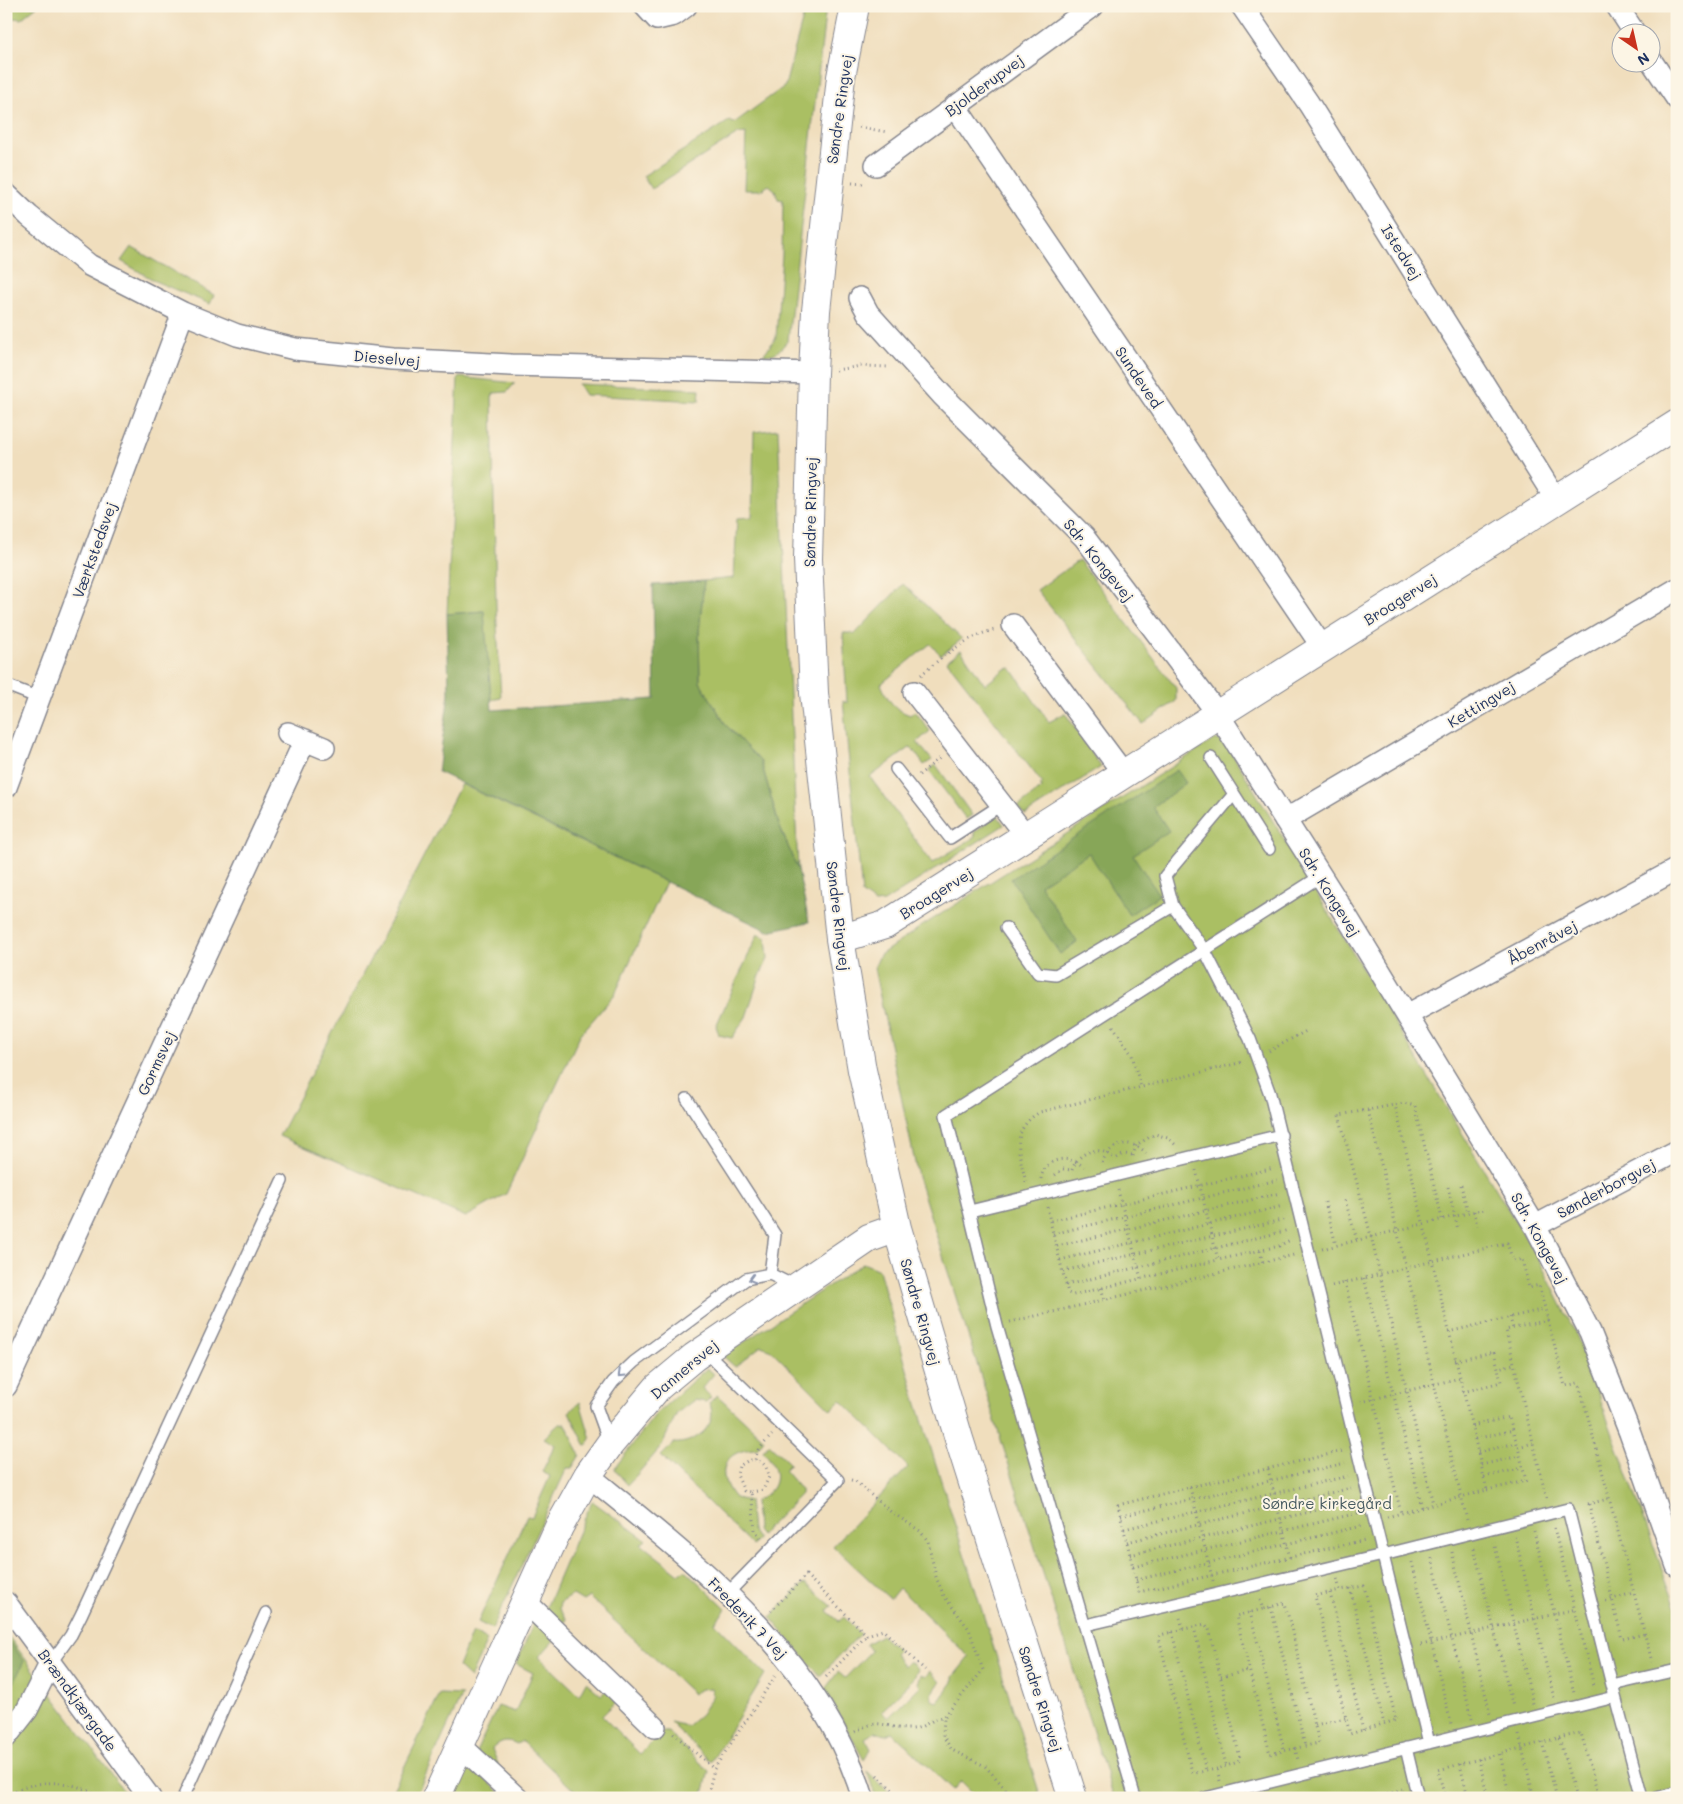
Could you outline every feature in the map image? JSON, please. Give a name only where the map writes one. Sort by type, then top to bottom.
[{"type":"main road","name":"Søndre Ringvej","points":[[855,6],[841,77],[816,311],[808,559],[814,693],[840,938],[862,1070],[896,1228],[959,1439],[1073,1798]]},
{"type":"main road","name":"Broagervej","points":[[840,938],[885,926],[1677,424]]},
{"type":"main road","name":"Dannersvej","points":[[436,1798],[559,1527],[588,1475],[610,1444],[658,1387],[704,1350],[869,1238],[896,1228]]},
{"type":"street","points":[[645,6],[657,19],[674,15],[686,6]]},
{"type":"street","name":"Bjolderupvej","points":[[876,165],[1093,6]]},
{"type":"street","name":"Istedvej","points":[[1242,6],[1309,104],[1557,501]]},
{"type":"street","points":[[1617,6],[1627,22]]},
{"type":"street","points":[[1659,72],[1677,99]]},
{"type":"street","name":"Sundeved","points":[[954,106],[1323,648]]},
{"type":"street","name":"Dieselvej","points":[[6,194],[85,263],[182,313],[237,335],[295,349],[393,359],[511,366],[813,373]]},
{"type":"street","name":"Sdr. Kongevej","points":[[860,298],[868,313],[920,371],[1084,537],[1218,714],[1321,876],[1535,1226],[1590,1332],[1630,1433],[1677,1566]]},
{"type":"street","name":"Værkstedsvej","points":[[6,787],[182,313]]},
{"type":"street","name":"Kettingvej","points":[[1286,820],[1677,588]]},
{"type":"street","points":[[1013,625],[1124,774]]},
{"type":"street","points":[[914,692],[1026,836]]},
{"type":"street","name":"Gormsvej","points":[[6,1386],[306,740]]},
{"type":"street","name":"Åbenråvej","points":[[1407,1015],[1677,869]]},
{"type":"street","name":"Sønderborgvej","points":[[1535,1226],[1677,1151]]},
{"type":"street","name":"Frederik 7 Vej","points":[[588,1475],[682,1552],[727,1594],[787,1658],[813,1690],[841,1741],[863,1798]]},
{"type":"street","name":"Brændkjærgade","points":[[6,1602],[150,1798]]},
{"type":"street","points":[[526,1602],[655,1727]]},
{"type":"street","points":[[6,1737],[27,1710],[50,1664]]},
{"type":"street","points":[[460,1746],[517,1798]]},
{"type":"lane","points":[[6,686],[39,698]]},
{"type":"lane","points":[[1211,758],[1269,849]]},
{"type":"lane","points":[[896,769],[950,838],[1001,805]]},
{"type":"lane","points":[[1234,794],[1165,876],[1173,906],[1205,951],[1257,1058],[1281,1135],[1428,1743]]},
{"type":"lane","points":[[1135,1798],[1086,1625],[997,1326],[946,1116],[1321,876]]},
{"type":"lane","points":[[1006,928],[1038,973],[1056,975],[1173,906]]},
{"type":"lane","points":[[687,1099],[775,1236],[770,1274]]},
{"type":"lane","points":[[970,1211],[1281,1135]]},
{"type":"lane","points":[[50,1664],[70,1635],[82,1613],[282,1181]]},
{"type":"lane","points":[[610,1444],[596,1406],[613,1382],[634,1362],[746,1280],[770,1274],[798,1287]]},
{"type":"lane","points":[[704,1350],[838,1480],[727,1594]]},
{"type":"lane","points":[[1086,1625],[1409,1549],[1568,1509],[1642,1798]]},
{"type":"lane","points":[[183,1798],[266,1613]]},
{"type":"lane","points":[[1612,1685],[1677,1670]]},
{"type":"lane","points":[[1205,1798],[1615,1697]]},
{"type":"lane","points":[[1406,1748],[1418,1798]]},
{"type":"lane","points":[[1657,1798],[1677,1792]]},
{"type":"path","points":[[836,124],[873,129],[912,138]]},
{"type":"path","points":[[813,373],[861,366],[920,371]]},
{"type":"path","points":[[914,692],[916,680],[940,658],[984,632],[1013,625]]},
{"type":"path","points":[[907,784],[955,746]]},
{"type":"path","points":[[1105,1015],[1132,1055],[1141,1088]]},
{"type":"path","points":[[1030,1196],[1018,1142],[1022,1129],[1028,1120],[1040,1112],[1257,1058],[1308,1030]]},
{"type":"path","points":[[1433,1504],[1371,1236],[1339,1115],[1394,1105],[1411,1103],[1415,1106],[1442,1219]]},
{"type":"path","points":[[1394,1105],[1487,1490]]},
{"type":"path","points":[[1368,1110],[1534,1798]]},
{"type":"path","points":[[1134,1171],[1132,1158],[1136,1145],[1149,1136],[1162,1135],[1178,1147],[1196,1170],[1218,1260]]},
{"type":"path","points":[[1141,1278],[1113,1176],[1102,1164],[1107,1153],[1118,1145],[1125,1143],[1136,1145],[1146,1154],[1152,1167]]},
{"type":"path","points":[[1073,1186],[1072,1172],[1076,1161],[1088,1151],[1095,1150],[1107,1153],[1118,1163],[1113,1176]]},
{"type":"path","points":[[1091,1182],[1089,1174],[1076,1161],[1063,1158],[1048,1167],[1042,1175],[1040,1184],[1068,1293],[1073,1295],[1288,1243],[1291,1238],[1273,1160]]},
{"type":"path","points":[[1050,1221],[1274,1167]]},
{"type":"path","points":[[1196,1170],[1205,1168]]},
{"type":"path","points":[[1054,1234],[1277,1180]]},
{"type":"path","points":[[1461,1184],[1468,1213]]},
{"type":"path","points":[[1448,1187],[1458,1230]]},
{"type":"path","points":[[1056,1246],[1280,1193]]},
{"type":"path","points":[[1345,1200],[1357,1240]]},
{"type":"path","points":[[1325,1202],[1336,1245]]},
{"type":"path","points":[[1060,1260],[1283,1206]]},
{"type":"path","points":[[997,1326],[1484,1209]]},
{"type":"path","points":[[1474,1211],[1477,1226]]},
{"type":"path","points":[[1063,1271],[1286,1218]]},
{"type":"path","points":[[1066,1285],[1289,1230]]},
{"type":"path","points":[[1318,1289],[1507,1243],[1513,1261],[1522,1259],[1530,1288],[1539,1286],[1565,1386],[1578,1383],[1655,1675]]},
{"type":"path","points":[[1260,1251],[1263,1262]]},
{"type":"path","points":[[1364,1278],[1422,1507]]},
{"type":"path","points":[[1346,1282],[1401,1513]]},
{"type":"path","points":[[1101,1288],[1105,1300]]},
{"type":"path","points":[[1448,1332],[1545,1309]]},
{"type":"path","points":[[1510,1317],[1513,1329]]},
{"type":"path","points":[[1548,1320],[1506,1330],[1550,1514],[1598,1701]]},
{"type":"path","points":[[1455,1360],[1494,1352],[1501,1382],[1463,1392]]},
{"type":"path","points":[[1498,1368],[1514,1364]]},
{"type":"path","points":[[1347,1405],[1460,1378]]},
{"type":"path","points":[[1374,1520],[1526,1481],[1509,1417],[1471,1426]]},
{"type":"path","points":[[755,1460],[758,1450],[781,1425]]},
{"type":"path","points":[[1475,1439],[1513,1430]]},
{"type":"path","points":[[1478,1452],[1533,1443]]},
{"type":"path","points":[[1343,1450],[1346,1463],[1365,1540],[1139,1592],[1118,1504],[1343,1450]]},
{"type":"path","points":[[1481,1465],[1520,1456]]},
{"type":"path","points":[[748,1460],[755,1460],[762,1462],[766,1467],[769,1477],[763,1490],[744,1491],[737,1475],[739,1466],[748,1460]]},
{"type":"path","points":[[1121,1516],[1346,1463]]},
{"type":"path","points":[[1268,1468],[1290,1558]]},
{"type":"path","points":[[1484,1477],[1523,1468]]},
{"type":"path","points":[[1124,1529],[1349,1476]]},
{"type":"path","points":[[838,1480],[855,1480],[890,1512],[920,1531],[928,1541],[936,1577],[944,1596],[969,1629],[984,1670],[944,1717],[943,1736],[946,1744],[952,1750],[985,1766],[1014,1798]]},
{"type":"path","points":[[1190,1487],[1216,1594]]},
{"type":"path","points":[[1127,1542],[1352,1488]]},
{"type":"path","points":[[751,1492],[755,1530],[770,1550]]},
{"type":"path","points":[[1568,1509],[1609,1499]]},
{"type":"path","points":[[1130,1555],[1355,1501]]},
{"type":"path","points":[[1589,1504],[1622,1639],[1644,1634]]},
{"type":"path","points":[[1133,1567],[1358,1513]]},
{"type":"path","points":[[1531,1518],[1577,1706]]},
{"type":"path","points":[[1512,1523],[1557,1711]]},
{"type":"path","points":[[1136,1580],[1362,1526]]},
{"type":"path","points":[[1490,1528],[1536,1716]]},
{"type":"path","points":[[1449,1539],[1493,1727]]},
{"type":"path","points":[[1428,1544],[1475,1732]]},
{"type":"path","points":[[1409,1549],[1454,1736]]},
{"type":"path","points":[[1334,1567],[1340,1590]]},
{"type":"path","points":[[757,1626],[806,1575],[867,1635]]},
{"type":"path","points":[[1256,1584],[1262,1609]]},
{"type":"path","points":[[1364,1586],[1396,1720],[1350,1734],[1315,1596],[1350,1588],[1364,1586]]},
{"type":"path","points":[[1350,1588],[1384,1724]]},
{"type":"path","points":[[1330,1593],[1363,1730]]},
{"type":"path","points":[[1406,1649],[1574,1610],[1633,1593]]},
{"type":"path","points":[[1285,1604],[1319,1743],[1270,1754],[1236,1616],[1271,1607],[1285,1604]]},
{"type":"path","points":[[1271,1607],[1305,1746]]},
{"type":"path","points":[[1250,1612],[1284,1750]]},
{"type":"path","points":[[1205,1624],[1209,1629],[1240,1758],[1238,1762],[1226,1766],[1195,1773],[1192,1772],[1159,1638],[1160,1635],[1194,1627],[1205,1624]]},
{"type":"path","points":[[1194,1627],[1226,1766]]},
{"type":"path","points":[[813,1690],[867,1635],[883,1630],[925,1670]]},
{"type":"path","points":[[1172,1632],[1206,1771]]},
{"type":"path","points":[[707,1798],[714,1768],[787,1658]]},
{"type":"path","points":[[1221,1678],[1250,1670]]},
{"type":"path","points":[[841,1741],[867,1724],[877,1722],[911,1729],[918,1728],[935,1718],[944,1717]]},
{"type":"path","points":[[1315,1725],[1346,1718]]},
{"type":"path","points":[[655,1727],[667,1727],[714,1768]]},
{"type":"path","points":[[1445,1798],[1438,1770],[1581,1733],[1599,1798]]},
{"type":"path","points":[[1559,1738],[1576,1798]]},
{"type":"path","points":[[1542,1742],[1557,1798]]},
{"type":"path","points":[[1500,1754],[1510,1798]]},
{"type":"path","points":[[1479,1759],[1488,1798]]},
{"type":"path","points":[[1460,1764],[1468,1798]]},
{"type":"path","points":[[1216,1768],[1224,1793]]},
{"type":"path","points":[[6,1795],[22,1787],[61,1781],[100,1798]]},
{"type":"path","points":[[1378,1798],[1415,1785]]},
{"type":"green space","points":[[6,6],[37,6],[21,19],[14,18],[6,23]]},
{"type":"green space","points":[[806,6],[826,6],[788,340],[777,352],[763,355],[776,338],[782,255],[783,200],[778,199],[775,190],[769,185],[761,190],[744,190],[746,133],[738,134],[651,189],[643,176],[729,121],[734,123],[785,86]]},
{"type":"green space","points":[[131,247],[214,295],[210,304],[157,282],[121,261]]},
{"type":"green space","points":[[458,377],[515,383],[507,392],[494,393],[492,397],[496,606],[501,698],[491,700],[483,611],[447,614]]},
{"type":"green space","points":[[578,384],[700,389],[699,401],[585,395]]},
{"type":"green space","points":[[778,429],[798,870],[779,825],[761,762],[726,725],[700,682],[699,632],[704,581],[734,578],[737,518],[752,517],[754,432]]},
{"type":"green space","points":[[1079,560],[1176,688],[1176,701],[1143,724],[1037,590]]},
{"type":"green space","points":[[704,581],[699,632],[700,682],[726,725],[761,762],[779,825],[798,870],[809,922],[768,931],[438,772],[449,693],[447,614],[484,611],[492,710],[655,699],[653,585]]},
{"type":"green space","points":[[903,584],[962,639],[941,655],[930,644],[881,684],[895,707],[910,715],[915,711],[930,731],[917,742],[932,760],[924,765],[911,747],[870,777],[932,863],[975,837],[974,832],[997,815],[1004,825],[884,902],[875,903],[862,894],[843,701],[847,703],[843,633],[852,633],[854,635]]},
{"type":"green space","points":[[961,650],[985,685],[1005,669],[1011,668],[1049,722],[1065,713],[1101,767],[1025,815],[1018,807],[1042,788],[1040,786],[1043,784],[947,661]]},
{"type":"green space","name":"Søndre kirkegård","points":[[1215,739],[1225,742],[1539,1260],[1577,1336],[1677,1610],[1677,1798],[1114,1798],[918,1177],[874,968],[880,955],[922,926]]},
{"type":"green space","points":[[936,765],[972,815],[966,819],[929,770]]},
{"type":"green space","points":[[1177,770],[1186,783],[1153,807],[1169,831],[1133,855],[1159,895],[1129,915],[1089,853],[1040,885],[1077,942],[1060,954],[1011,879]]},
{"type":"green space","points":[[461,784],[666,882],[615,994],[580,1035],[506,1194],[466,1217],[279,1136]]},
{"type":"green space","points":[[758,934],[766,938],[768,959],[759,978],[746,1017],[732,1038],[719,1035],[716,1026]]},
{"type":"green space","points":[[863,1263],[879,1270],[916,1401],[1041,1798],[978,1798],[961,1781],[953,1790],[892,1732],[886,1735],[875,1732],[865,1738],[871,1749],[864,1760],[825,1689],[838,1672],[845,1678],[871,1651],[866,1644],[881,1635],[898,1650],[894,1654],[904,1666],[909,1661],[918,1669],[914,1678],[882,1711],[888,1718],[920,1686],[918,1683],[921,1675],[925,1677],[930,1671],[940,1682],[932,1694],[932,1700],[938,1702],[953,1682],[953,1677],[969,1657],[899,1588],[890,1599],[833,1546],[908,1467],[841,1400],[831,1410],[770,1349],[761,1346],[735,1367],[723,1356]]},
{"type":"green space","points":[[707,1368],[714,1374],[702,1388],[711,1397],[706,1402],[694,1400],[677,1413],[661,1447],[628,1485],[614,1469],[655,1415]]},
{"type":"green space","points":[[717,1395],[764,1439],[757,1449],[736,1453],[725,1465],[724,1472],[725,1480],[735,1498],[749,1501],[752,1530],[758,1539],[753,1546],[661,1456],[674,1443],[689,1441],[703,1432],[711,1419],[712,1411],[709,1403]]},
{"type":"green space","points":[[580,1402],[591,1439],[586,1446],[569,1412]]},
{"type":"green space","points":[[559,1424],[566,1424],[580,1455],[572,1468],[567,1468],[492,1629],[478,1622],[527,1516],[532,1517],[550,1476],[542,1472],[555,1445],[544,1438]]},
{"type":"green space","points":[[769,1444],[790,1464],[784,1470],[801,1490],[801,1494],[761,1535],[757,1530],[755,1501],[770,1491],[775,1479],[773,1465],[763,1451]]},
{"type":"green space","points":[[592,1501],[646,1540],[641,1544],[679,1574],[685,1570],[726,1609],[715,1623],[765,1674],[711,1762],[670,1722],[687,1726],[701,1714],[713,1695],[711,1688],[701,1689],[693,1694],[589,1597],[583,1601],[573,1595],[560,1603],[559,1609],[567,1620],[561,1624],[546,1608]]},
{"type":"green space","points":[[806,1584],[832,1606],[827,1611],[839,1621],[844,1617],[860,1634],[820,1676],[770,1617],[802,1585]]},
{"type":"green space","points":[[535,1620],[556,1638],[539,1657],[579,1695],[586,1682],[601,1695],[607,1690],[618,1700],[602,1716],[640,1754],[663,1732],[668,1732],[709,1771],[702,1798],[601,1798],[597,1793],[592,1798],[582,1798],[522,1741],[517,1744],[504,1741],[495,1746],[492,1749],[498,1764],[494,1766],[476,1752],[498,1706],[515,1712],[533,1673],[516,1664]]},
{"type":"green space","points":[[472,1632],[487,1640],[470,1678],[458,1667]]},
{"type":"green space","points":[[6,1633],[129,1798],[6,1798]]},
{"type":"green space","points":[[6,1637],[24,1661],[6,1700]]},
{"type":"green space","points":[[440,1694],[462,1695],[415,1798],[389,1798]]},
{"type":"green space","points":[[469,1764],[506,1798],[454,1798]]},
{"type":"green space","points":[[867,1771],[889,1792],[887,1798],[876,1798]]}]
